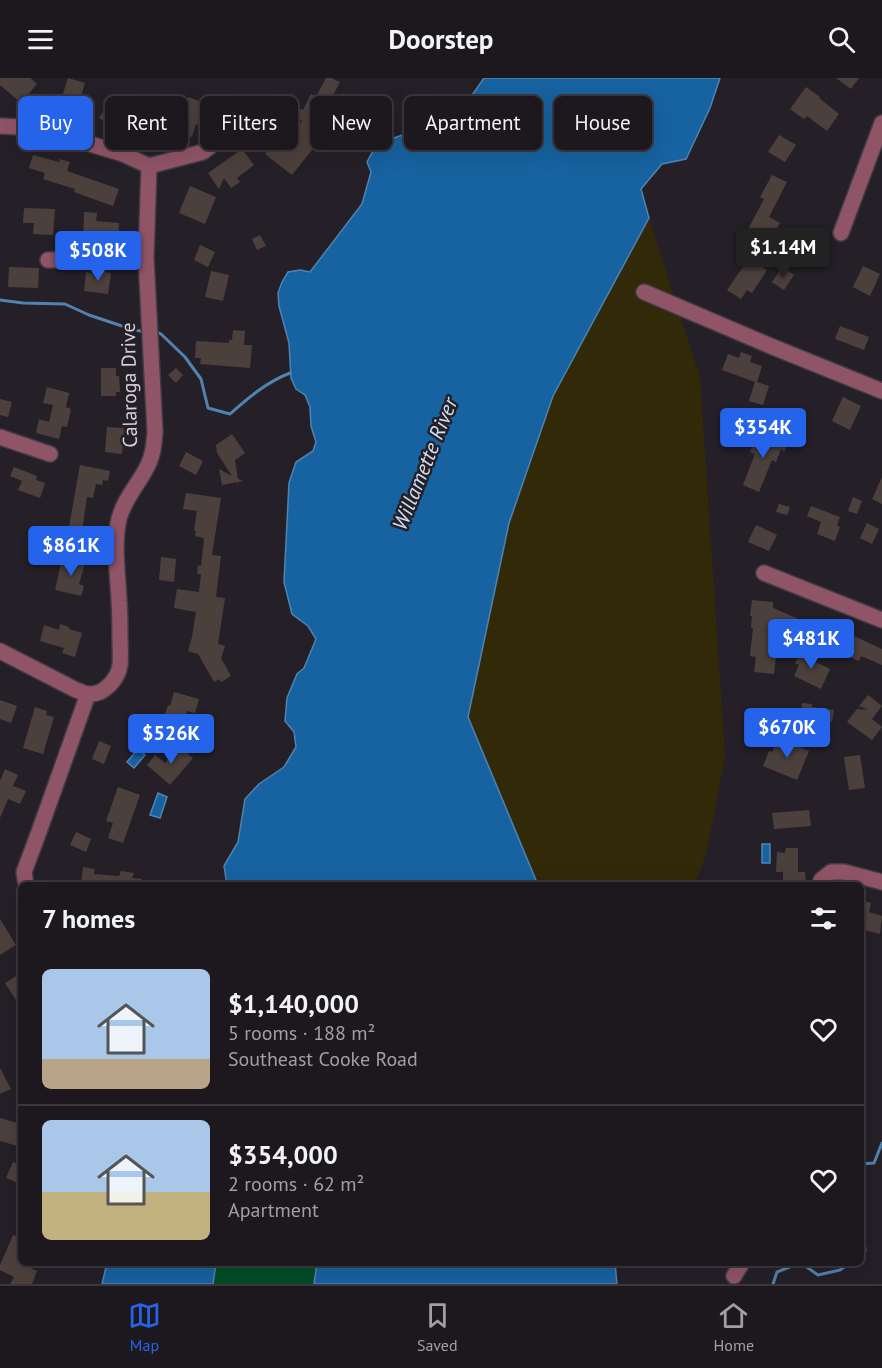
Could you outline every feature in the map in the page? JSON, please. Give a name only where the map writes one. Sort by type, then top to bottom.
[{"type":"street","points":[[841,233],[882,123]]},
{"type":"street","points":[[0,126],[38,128],[123,154],[148,166],[206,150]]},
{"type":"street","name":"Calaroga Drive","points":[[88,694],[99,692],[109,686],[120,666],[117,571],[119,520],[134,487],[146,469],[154,447],[146,258],[148,166]]},
{"type":"street","points":[[48,260],[146,258]]},
{"type":"street","points":[[644,291],[882,391]]},
{"type":"street","points":[[0,437],[50,454]]},
{"type":"street","points":[[764,573],[882,620]]},
{"type":"street","points":[[0,651],[88,694],[24,872],[26,882]]},
{"type":"street","points":[[821,882],[831,872],[844,872],[882,882]]},
{"type":"green space","points":[[216,1266],[317,1266],[314,1284],[213,1284]]},
{"type":"sand","points":[[649,218],[700,378],[725,756],[707,851],[696,882],[537,882],[468,717],[509,523],[553,396]]},
{"type":"water","name":"Willamette River","points":[[484,78],[720,78],[710,108],[686,159],[662,164],[641,189],[649,218],[553,396],[509,523],[468,717],[537,882],[227,882],[224,866],[238,842],[245,799],[259,784],[284,767],[296,747],[294,732],[285,721],[287,698],[297,674],[304,668],[316,639],[308,626],[292,614],[284,582],[289,483],[296,462],[313,451],[316,442],[311,426],[310,407],[305,395],[296,389],[291,378],[289,343],[279,306],[278,293],[288,272],[300,270],[310,272],[362,204],[371,172],[367,162],[374,150],[392,150],[392,139],[404,135],[404,150],[542,150],[542,96],[471,96]]},
{"type":"water","points":[[138,749],[145,755],[134,768],[127,762]]},
{"type":"water","points":[[158,793],[167,797],[160,818],[150,815]]},
{"type":"water","points":[[762,844],[770,844],[770,863],[762,863]]},
{"type":"water","points":[[106,1266],[216,1266],[213,1284],[102,1284]]},
{"type":"water","points":[[317,1266],[615,1266],[617,1284],[314,1284]]},
{"type":"building","points":[[0,78],[30,78],[37,84],[27,96],[18,96],[18,100],[0,85]]},
{"type":"building","points":[[68,78],[85,83],[81,96],[62,96]]},
{"type":"building","points":[[326,78],[340,82],[333,96],[317,96]]},
{"type":"building","points":[[836,78],[859,78],[851,89]]},
{"type":"building","points":[[806,87],[839,114],[827,131],[807,116],[804,119],[790,109]]},
{"type":"building","points":[[310,96],[310,150],[312,150],[292,175],[265,154],[268,150],[298,150],[298,126],[302,121],[298,119],[298,108],[303,110]]},
{"type":"building","points":[[188,97],[200,101],[200,125],[196,124],[192,137],[188,136]]},
{"type":"building","points":[[105,108],[105,122],[99,118]]},
{"type":"building","points":[[779,135],[796,145],[785,162],[768,152]]},
{"type":"building","points":[[241,150],[254,165],[237,178],[240,182],[231,188],[224,178],[219,189],[208,173]]},
{"type":"building","points":[[33,155],[59,162],[60,159],[70,162],[67,171],[119,189],[113,206],[74,192],[75,189],[43,179],[45,173],[29,168]]},
{"type":"building","points":[[772,175],[787,182],[769,217],[780,223],[768,245],[746,233],[764,199],[760,197]]},
{"type":"building","points":[[190,186],[216,197],[205,224],[179,213]]},
{"type":"building","points":[[24,208],[55,209],[53,235],[33,234],[34,223],[23,223]]},
{"type":"building","points":[[84,212],[97,213],[96,221],[119,223],[118,248],[94,247],[94,243],[83,242]]},
{"type":"building","points":[[260,235],[266,246],[257,250],[252,239]]},
{"type":"building","points":[[200,245],[215,252],[208,267],[194,260]]},
{"type":"building","points":[[749,258],[767,270],[752,293],[747,290],[741,299],[727,290]]},
{"type":"building","points":[[863,266],[880,274],[870,296],[853,287]]},
{"type":"building","points":[[9,267],[39,268],[38,288],[8,287]]},
{"type":"building","points":[[782,267],[794,275],[784,290],[772,282]]},
{"type":"building","points":[[97,271],[111,273],[108,294],[84,291],[86,272],[96,274]]},
{"type":"building","points":[[211,271],[229,275],[223,301],[205,297]]},
{"type":"building","points":[[840,326],[869,337],[864,350],[835,339]]},
{"type":"building","points":[[233,330],[245,331],[244,345],[252,345],[250,368],[200,364],[201,358],[195,358],[196,341],[229,343],[229,340],[232,340]]},
{"type":"building","points":[[741,352],[752,356],[750,362],[762,366],[757,382],[769,386],[763,405],[749,401],[755,382],[722,370],[728,354],[739,358]]},
{"type":"building","points":[[101,368],[116,368],[120,392],[116,392],[116,396],[101,396]]},
{"type":"building","points":[[176,368],[183,375],[176,383],[168,375]]},
{"type":"building","points":[[47,387],[69,393],[66,407],[71,409],[67,427],[62,426],[59,439],[36,433],[39,419],[49,422],[53,405],[43,403]]},
{"type":"building","points":[[843,397],[861,406],[850,430],[832,421]]},
{"type":"building","points":[[0,399],[12,402],[8,417],[0,415]]},
{"type":"building","points":[[107,427],[124,428],[122,454],[105,452]]},
{"type":"building","points":[[759,431],[788,443],[784,452],[781,449],[776,462],[772,460],[759,492],[743,485],[755,454],[750,452]]},
{"type":"building","points":[[232,434],[245,453],[235,460],[238,479],[243,481],[238,482],[239,486],[237,482],[222,485],[219,469],[232,476],[217,453],[216,445]]},
{"type":"building","points":[[186,452],[203,461],[196,475],[179,466]]},
{"type":"building","points":[[80,465],[110,471],[108,481],[103,480],[102,485],[96,484],[93,498],[87,497],[80,546],[66,544]]},
{"type":"building","points":[[14,467],[37,476],[36,480],[45,483],[40,498],[18,490],[22,481],[10,476]]},
{"type":"building","points":[[882,477],[882,504],[872,499]]},
{"type":"building","points":[[186,493],[221,498],[212,555],[221,556],[216,597],[225,598],[218,644],[225,646],[221,658],[231,676],[221,682],[219,679],[214,682],[198,654],[188,651],[196,612],[174,608],[177,589],[199,592],[201,574],[197,574],[198,565],[201,566],[204,538],[195,536],[197,511],[183,509]]},
{"type":"building","points":[[853,497],[862,501],[857,514],[848,511]]},
{"type":"building","points":[[779,504],[790,507],[787,515],[776,512]]},
{"type":"building","points":[[811,506],[840,517],[837,525],[840,527],[835,541],[817,534],[821,522],[807,516]]},
{"type":"building","points":[[867,523],[879,529],[872,544],[860,538]]},
{"type":"building","points":[[756,525],[777,535],[769,551],[748,542]]},
{"type":"building","points":[[74,557],[86,560],[79,584],[84,586],[81,596],[55,590],[61,564],[65,566],[66,561],[73,563]]},
{"type":"building","points":[[161,557],[176,559],[174,582],[159,580]]},
{"type":"building","points":[[752,600],[773,602],[773,608],[803,621],[793,645],[778,639],[774,674],[754,672],[756,657],[750,656],[753,628],[751,628],[752,616],[750,616]]},
{"type":"building","points":[[60,624],[82,633],[75,657],[62,653],[64,648],[40,641],[44,625],[59,630]]},
{"type":"building","points":[[845,632],[882,649],[882,665],[861,656],[859,661],[837,651]]},
{"type":"building","points":[[802,648],[815,654],[812,660],[830,669],[821,689],[794,676],[799,665],[795,663]]},
{"type":"building","points":[[174,692],[199,699],[195,713],[187,711],[183,726],[163,720]]},
{"type":"building","points":[[868,695],[882,706],[872,719],[882,727],[872,740],[847,722],[857,709],[868,710],[859,706]]},
{"type":"building","points":[[0,700],[17,706],[11,723],[0,719]]},
{"type":"building","points":[[802,703],[834,710],[832,722],[811,719],[809,733],[787,731],[789,715],[801,716]]},
{"type":"building","points":[[35,707],[47,711],[46,715],[54,717],[43,754],[23,748]]},
{"type":"building","points":[[778,738],[809,751],[797,780],[763,766]]},
{"type":"building","points":[[99,741],[111,746],[104,764],[92,759]]},
{"type":"building","points":[[179,746],[193,758],[170,785],[147,765],[155,755],[165,763]]},
{"type":"building","points":[[860,755],[865,788],[849,790],[844,757]]},
{"type":"building","points":[[5,769],[18,775],[13,786],[26,791],[20,804],[8,799],[0,818],[0,781]]},
{"type":"building","points":[[118,787],[140,795],[123,843],[108,838],[113,823],[106,821]]},
{"type":"building","points":[[809,810],[811,826],[774,829],[772,813]]},
{"type":"building","points":[[76,832],[91,839],[86,852],[70,845]]},
{"type":"building","points":[[786,848],[798,848],[798,872],[805,872],[806,882],[783,882],[783,872],[776,872],[777,852],[785,853]]},
{"type":"building","points":[[83,867],[95,869],[94,874],[119,876],[121,871],[134,873],[132,878],[142,879],[142,882],[81,882]]},
{"type":"building","points":[[864,901],[871,903],[869,912],[882,916],[880,934],[864,930]]},
{"type":"building","points":[[0,919],[16,945],[0,955]]},
{"type":"building","points":[[18,975],[18,1003],[5,983]]},
{"type":"building","points":[[0,1068],[11,1089],[0,1094]]},
{"type":"building","points":[[0,1118],[18,1123],[18,1146],[0,1141]]},
{"type":"building","points":[[13,1162],[18,1164],[18,1183],[6,1178]]},
{"type":"building","points":[[13,1235],[18,1237],[18,1266],[26,1266],[37,1271],[32,1284],[10,1284],[14,1277],[0,1270]]},
{"type":"waterway","points":[[0,300],[65,304],[89,315],[141,331]]},
{"type":"waterway","points":[[159,333],[185,357],[201,379],[208,408],[230,414],[258,390],[290,373]]},
{"type":"waterway","points":[[864,1164],[874,1163],[882,1143]]},
{"type":"waterway","points":[[864,1238],[864,1252]]},
{"type":"waterway","points":[[773,1284],[777,1272],[792,1266]]},
{"type":"waterway","points":[[805,1266],[818,1275],[840,1270],[845,1266]]}]
